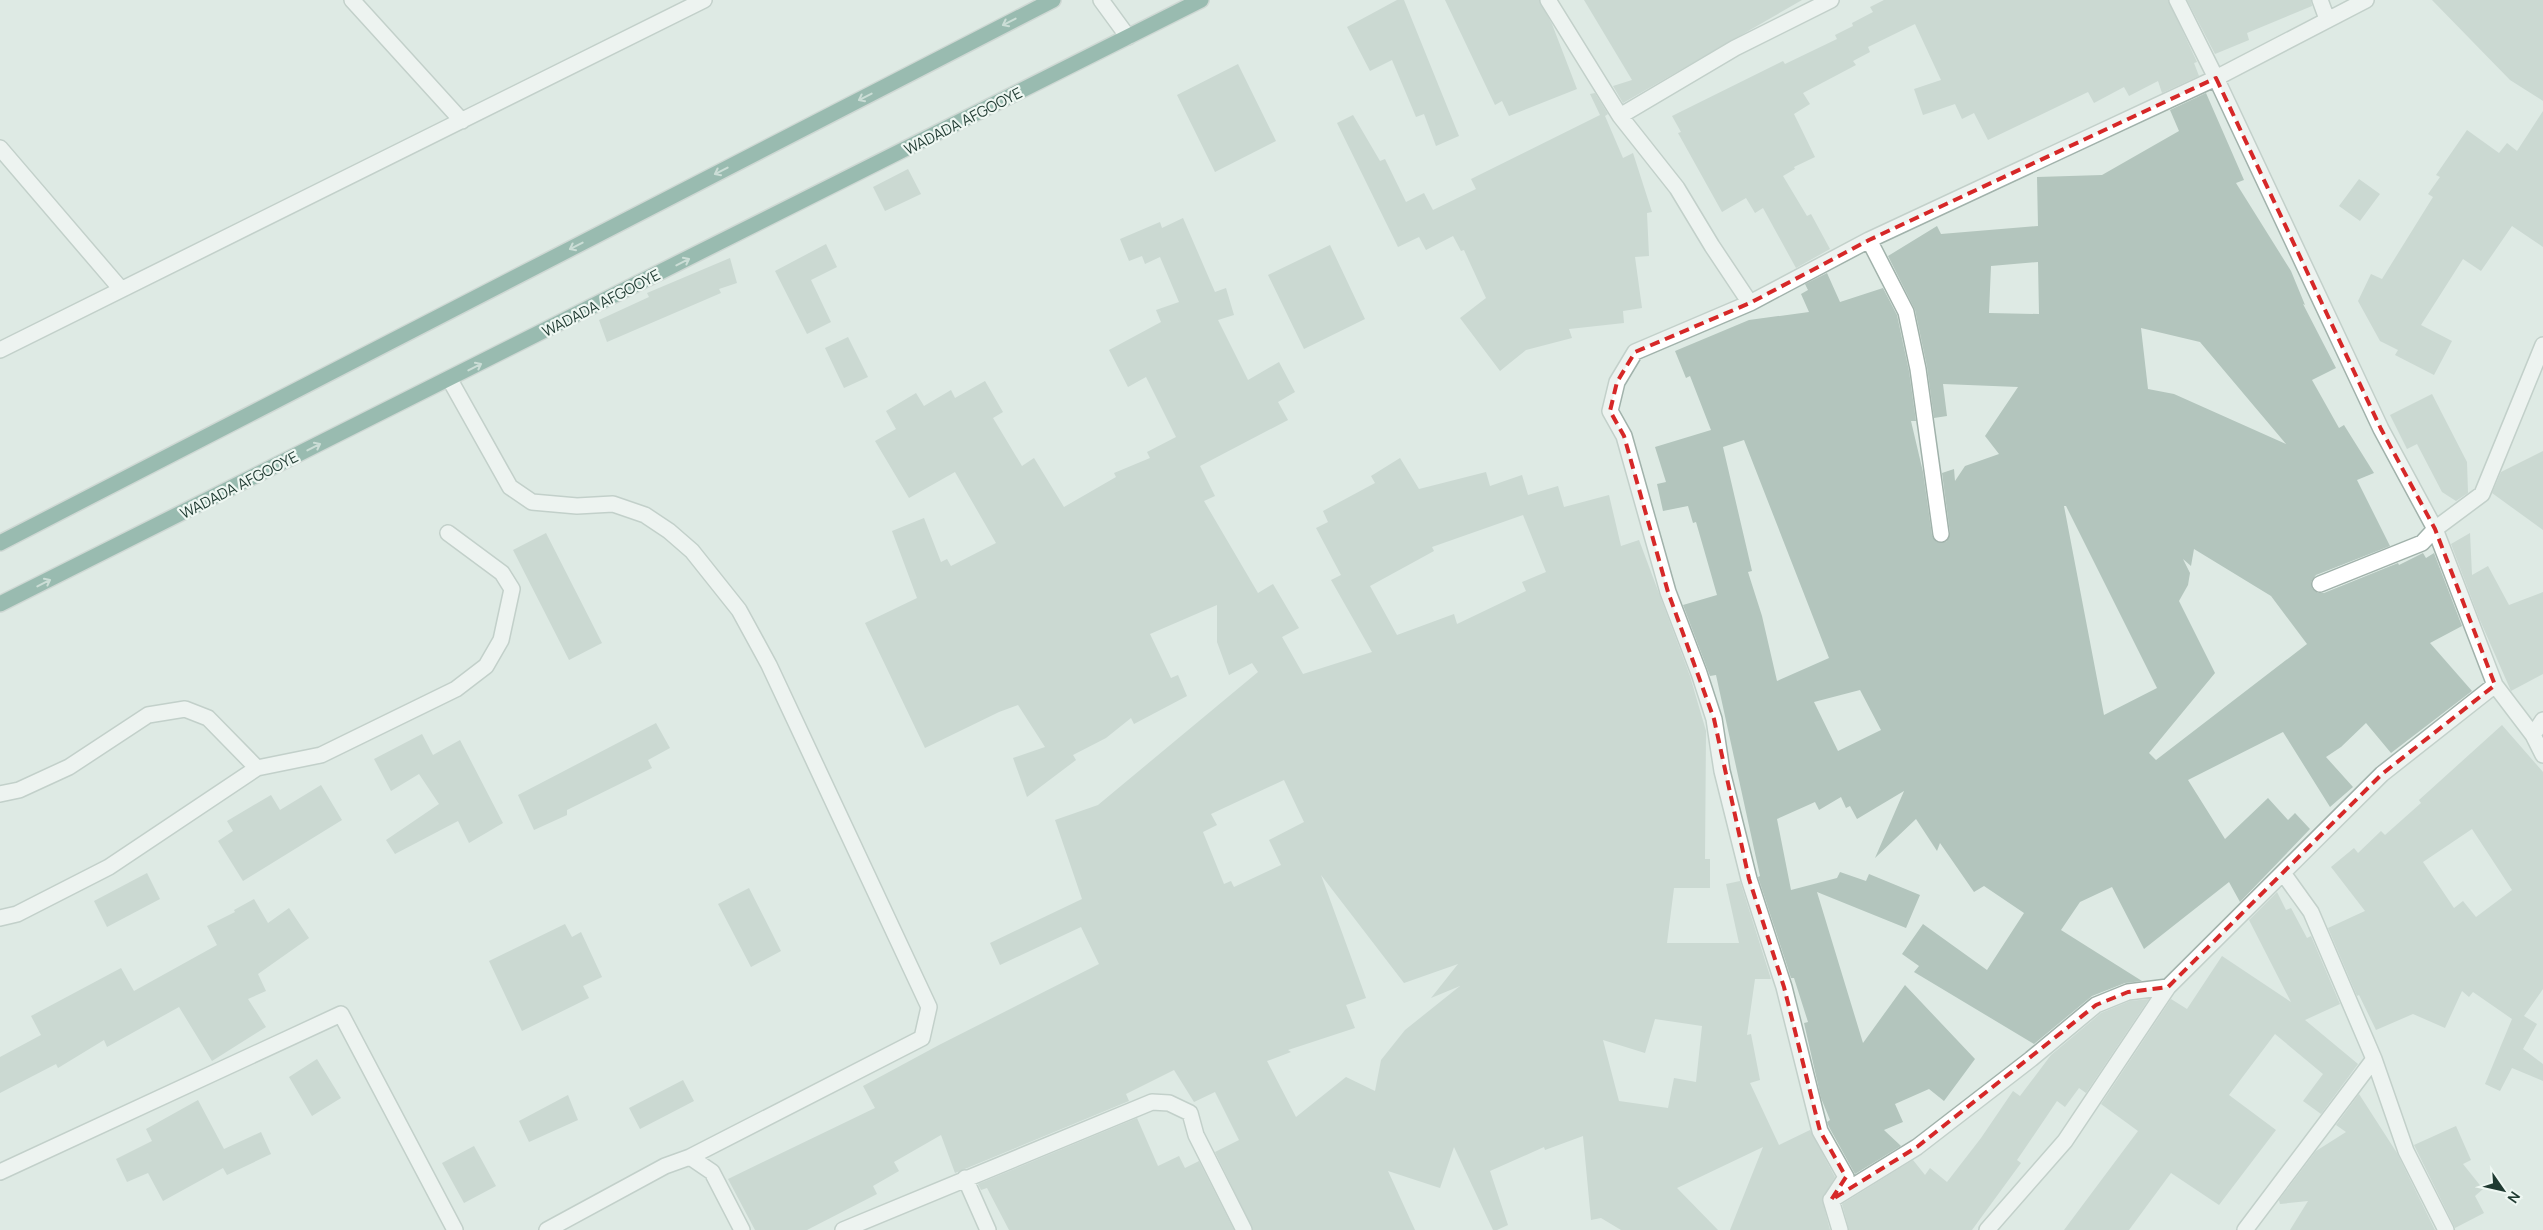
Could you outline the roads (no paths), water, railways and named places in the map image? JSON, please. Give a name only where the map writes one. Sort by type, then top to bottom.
[{"type":"highway","points":[[0,543],[1053,0]]},
{"type":"highway","name":"WADADA AFGOOYE","points":[[0,604],[450,380],[1201,0]]},
{"type":"street","points":[[352,0],[462,120]]},
{"type":"street","points":[[1101,0],[1128,37]]},
{"type":"street","points":[[1548,0],[1620,116],[1677,188],[1712,246],[1750,303]]},
{"type":"street","points":[[1620,116],[1735,48],[1831,0]]},
{"type":"street","points":[[2177,0],[2216,78],[2381,429],[2434,529],[2495,684],[2533,735],[2543,755]]},
{"type":"street","points":[[2320,0],[2327,19]]},
{"type":"street","points":[[1840,1230],[1831,1200],[1846,1177],[1820,1131],[1784,987],[1748,879],[1722,771],[1714,719],[1699,673],[1668,592],[1624,436],[1610,411],[1617,382],[1636,352],[1750,303],[1869,240],[2216,78],[2366,0]]},
{"type":"street","points":[[0,350],[120,288],[700,1]]},
{"type":"street","points":[[0,148],[120,288]]},
{"type":"street","points":[[1869,240],[1906,312],[1918,369],[1941,534]]},
{"type":"street","points":[[2320,584],[2422,543],[2434,529],[2482,494],[2543,345]]},
{"type":"street","points":[[450,380],[510,487],[532,502],[577,506],[613,504],[645,516],[669,530],[692,551],[738,610],[769,665],[929,1007],[922,1038],[690,1157],[664,1166],[547,1230]]},
{"type":"street","points":[[0,918],[17,914],[109,867],[257,768],[321,755],[456,688],[486,666],[500,640],[512,589],[502,573],[448,533]]},
{"type":"street","points":[[1987,1230],[2065,1141],[2168,987],[2382,774],[2495,684]]},
{"type":"street","points":[[0,794],[19,790],[68,767],[148,715],[185,709],[208,718],[257,768]]},
{"type":"street","points":[[2533,735],[2543,720]]},
{"type":"street","points":[[2283,873],[2311,912],[2374,1059],[2406,1151],[2446,1230]]},
{"type":"street","points":[[1831,1200],[1917,1147],[2031,1059],[2096,1004],[2128,992],[2168,987]]},
{"type":"street","points":[[0,1172],[341,1014],[455,1230]]},
{"type":"street","points":[[2245,1230],[2374,1059]]},
{"type":"street","points":[[843,1230],[1152,1102],[1169,1103],[1190,1113],[1196,1135],[1244,1230]]},
{"type":"street","points":[[690,1157],[712,1172],[742,1230]]},
{"type":"street","points":[[965,1178],[988,1230]]}]
